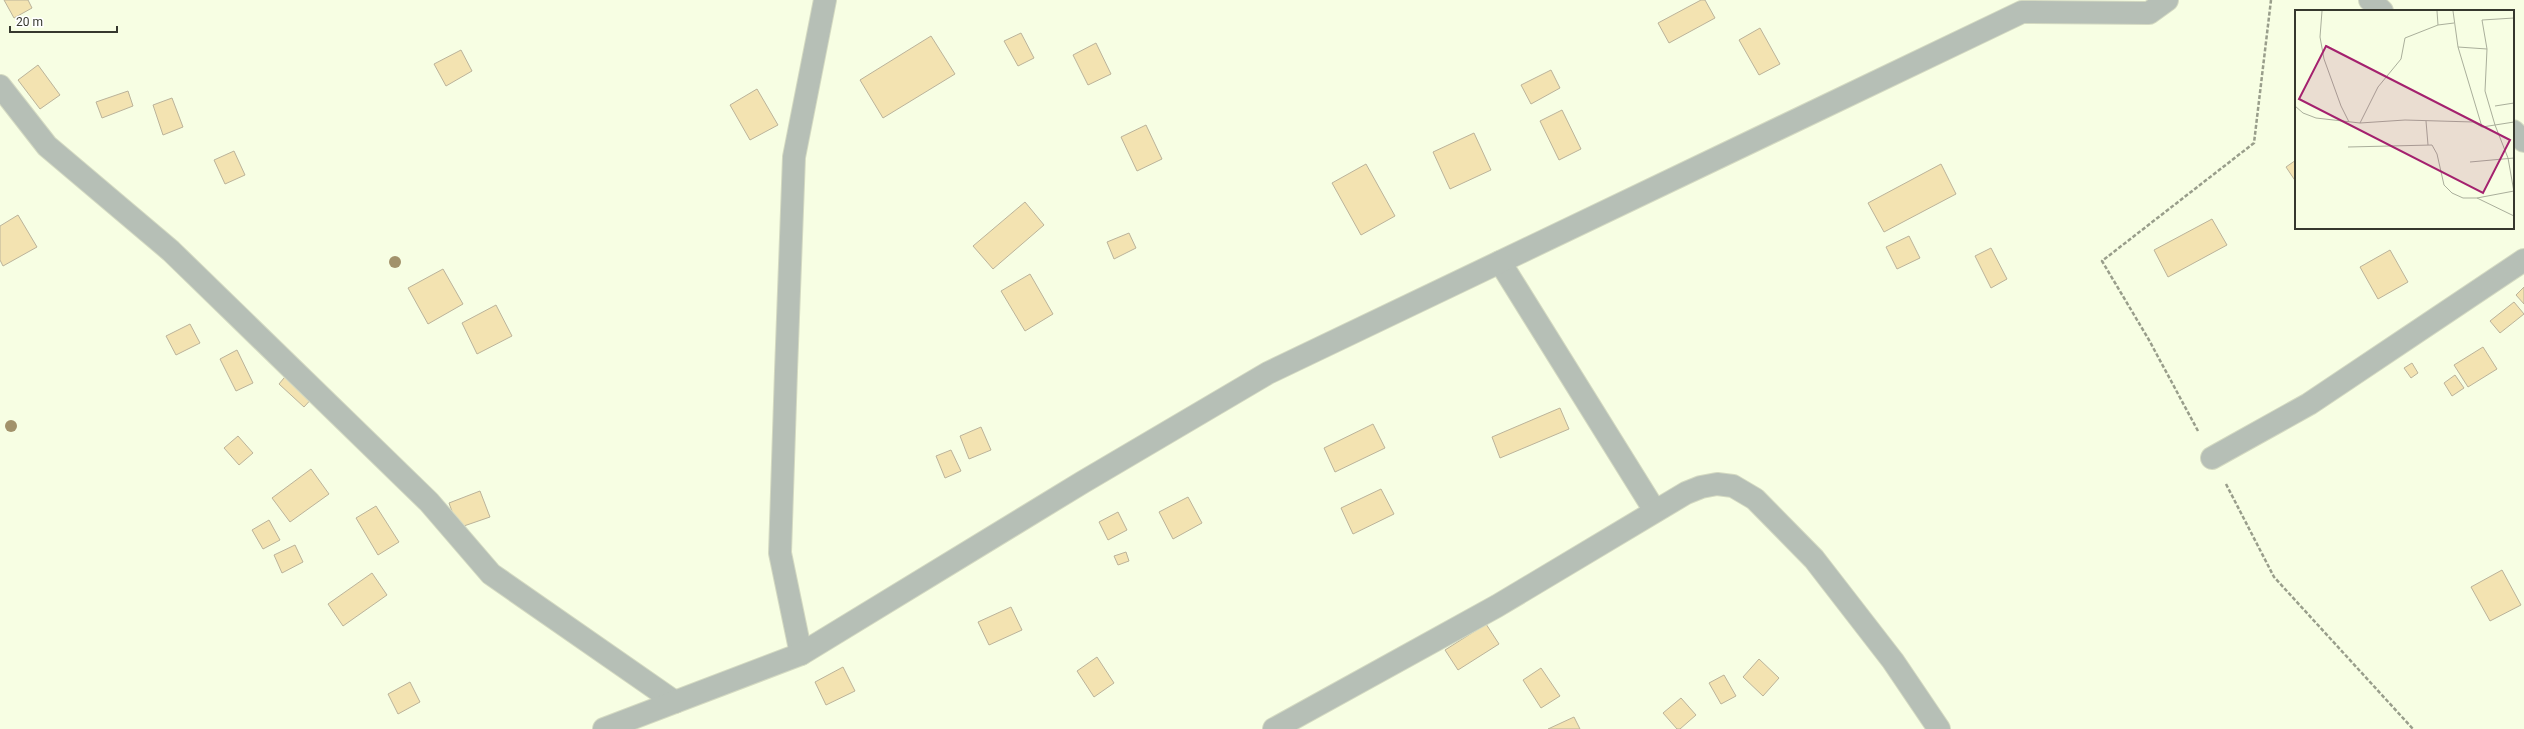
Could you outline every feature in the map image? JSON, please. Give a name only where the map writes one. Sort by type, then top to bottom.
[{"type":"street","points":[[801,654],[780,553],[794,157],[825,0]]},
{"type":"street","points":[[604,729],[801,654],[1083,482],[1268,373],[2022,12],[2142,7],[2167,0]]},
{"type":"street","points":[[2370,0],[2381,10]]},
{"type":"street","points":[[0,86],[47,146],[171,251],[429,502],[491,574],[675,702]]},
{"type":"street","points":[[2514,132],[2524,141]]},
{"type":"street","points":[[2212,458],[2309,404],[2524,260]]},
{"type":"street","points":[[1500,262],[1655,511]]},
{"type":"street","points":[[1274,729],[1497,606],[1686,493],[1701,487],[1717,484],[1733,486],[1755,499],[1814,559],[1893,661],[1939,729]]},
{"type":"path","points":[[2271,0],[2254,143],[2102,261],[2149,340],[2274,577],[2413,729]]},
{"type":"building","points":[[4,0],[28,0],[32,8],[14,18]]},
{"type":"building","points":[[1701,0],[1705,0],[1715,18],[1669,43],[1658,23]]},
{"type":"building","points":[[1760,28],[1780,64],[1759,75],[1739,40]]},
{"type":"building","points":[[1021,33],[1034,58],[1018,66],[1004,41]]},
{"type":"building","points":[[931,36],[955,74],[883,118],[860,80]]},
{"type":"building","points":[[1096,43],[1111,74],[1088,85],[1073,55]]},
{"type":"building","points":[[461,50],[472,71],[446,86],[434,64]]},
{"type":"building","points":[[38,65],[60,95],[40,109],[18,80]]},
{"type":"building","points":[[1551,70],[1560,88],[1531,104],[1521,85]]},
{"type":"building","points":[[757,89],[778,125],[750,140],[730,105]]},
{"type":"building","points":[[128,91],[133,106],[102,118],[96,102]]},
{"type":"building","points":[[172,98],[183,127],[163,135],[153,105]]},
{"type":"building","points":[[1562,110],[1581,149],[1559,160],[1540,121]]},
{"type":"building","points":[[1146,125],[1162,159],[1137,171],[1121,137]]},
{"type":"building","points":[[1474,133],[1491,170],[1450,189],[1433,152]]},
{"type":"building","points":[[234,151],[245,175],[225,184],[214,160]]},
{"type":"building","points":[[2295,161],[2295,180],[2286,167]]},
{"type":"building","points":[[1366,164],[1395,216],[1361,235],[1332,183]]},
{"type":"building","points":[[1941,164],[1956,194],[1884,232],[1868,203]]},
{"type":"building","points":[[1025,202],[1044,225],[993,269],[973,246]]},
{"type":"building","points":[[18,215],[37,247],[3,266],[0,260],[0,226]]},
{"type":"building","points":[[2212,219],[2227,245],[2168,277],[2154,250]]},
{"type":"building","points":[[1129,233],[1136,248],[1114,259],[1107,242]]},
{"type":"building","points":[[1909,236],[1920,258],[1897,269],[1886,247]]},
{"type":"building","points":[[1991,248],[2007,279],[1991,288],[1975,256]]},
{"type":"building","points":[[2390,250],[2408,282],[2378,299],[2360,267]]},
{"type":"building","points":[[443,269],[463,304],[428,324],[408,288]]},
{"type":"building","points":[[1030,274],[1053,314],[1025,331],[1001,291]]},
{"type":"building","points":[[2524,287],[2524,304],[2516,295]]},
{"type":"building","points":[[2514,302],[2524,314],[2500,333],[2490,321]]},
{"type":"building","points":[[496,305],[512,336],[477,354],[462,323]]},
{"type":"building","points":[[190,324],[200,343],[176,355],[166,336]]},
{"type":"building","points":[[2483,347],[2497,369],[2468,387],[2454,365]]},
{"type":"building","points":[[237,350],[253,383],[236,391],[220,359]]},
{"type":"building","points":[[2412,363],[2418,373],[2411,378],[2404,368]]},
{"type":"building","points":[[289,372],[315,395],[304,407],[279,384]]},
{"type":"building","points":[[2455,375],[2464,388],[2452,396],[2444,383]]},
{"type":"building","points":[[1560,408],[1569,429],[1500,458],[1492,437]]},
{"type":"building","points":[[1373,424],[1385,448],[1335,472],[1324,448]]},
{"type":"building","points":[[981,427],[991,450],[969,459],[960,436]]},
{"type":"building","points":[[238,436],[253,453],[239,465],[224,448]]},
{"type":"building","points":[[951,450],[961,471],[945,478],[936,456]]},
{"type":"building","points":[[311,469],[329,494],[290,522],[272,498]]},
{"type":"building","points":[[1381,489],[1394,514],[1353,534],[1341,508]]},
{"type":"building","points":[[480,491],[490,517],[458,528],[449,503]]},
{"type":"building","points":[[1188,497],[1202,523],[1173,539],[1159,512]]},
{"type":"building","points":[[376,506],[399,542],[378,555],[356,518]]},
{"type":"building","points":[[1118,512],[1127,530],[1108,540],[1099,522]]},
{"type":"building","points":[[269,520],[280,540],[263,549],[252,530]]},
{"type":"building","points":[[295,545],[303,562],[282,573],[274,555]]},
{"type":"building","points":[[1126,552],[1129,561],[1118,565],[1114,556]]},
{"type":"building","points":[[2502,570],[2521,605],[2490,621],[2471,587]]},
{"type":"building","points":[[372,573],[387,595],[343,626],[328,604]]},
{"type":"building","points":[[1011,607],[1022,630],[989,645],[978,622]]},
{"type":"building","points":[[1486,624],[1499,644],[1458,670],[1445,650]]},
{"type":"building","points":[[1097,657],[1114,683],[1094,697],[1077,671]]},
{"type":"building","points":[[1759,659],[1779,678],[1763,696],[1743,677]]},
{"type":"building","points":[[843,667],[855,691],[826,705],[815,682]]},
{"type":"building","points":[[1541,668],[1560,696],[1541,708],[1523,680]]},
{"type":"building","points":[[1724,675],[1736,696],[1721,704],[1709,683]]},
{"type":"building","points":[[410,682],[420,702],[398,714],[388,694]]},
{"type":"building","points":[[1681,698],[1696,715],[1680,729],[1677,729],[1663,713]]},
{"type":"building","points":[[1574,717],[1580,729],[1548,729]]}]
